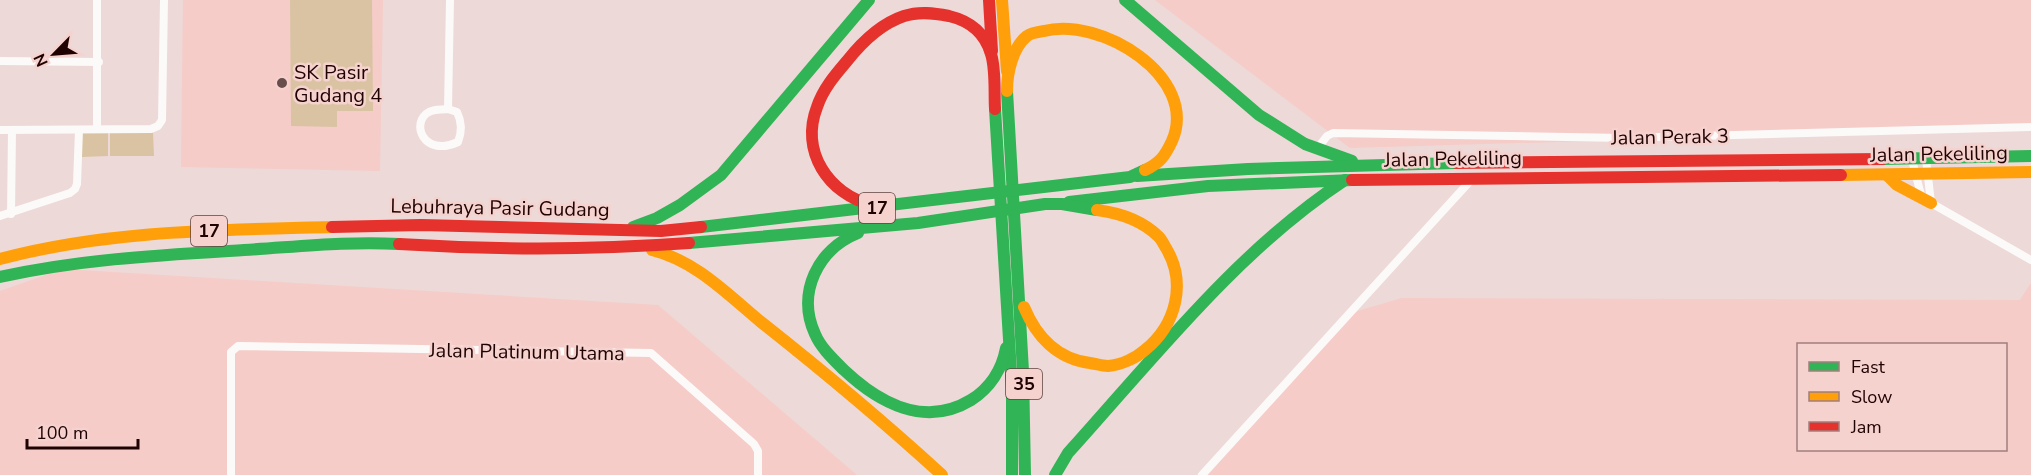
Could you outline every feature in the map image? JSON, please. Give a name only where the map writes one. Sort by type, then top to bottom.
[{"type":"main road","points":[[624,230],[672,209],[700,192],[721,175],[869,0]]},
{"type":"main road","points":[[878,227],[849,237],[833,246],[820,261],[808,293],[809,314],[814,332],[825,351],[859,384],[879,397],[911,411],[941,412],[971,401],[983,392],[1001,365],[1008,329],[1010,241],[1005,144],[992,56],[989,0]]},
{"type":"main road","points":[[1002,0],[1008,80],[1005,144]]},
{"type":"main road","points":[[1125,0],[1259,115],[1317,149],[1360,163]]},
{"type":"main road","points":[[881,207],[848,197],[827,178],[819,165],[813,147],[812,127],[816,108],[827,87],[867,39],[897,18],[909,14],[935,13],[968,22],[979,30],[992,56]]},
{"type":"main road","points":[[1008,80],[1013,59],[1021,44],[1039,26],[1055,17]]},
{"type":"main road","points":[[1130,177],[1150,168],[1164,158],[1176,129],[1178,113],[1176,99],[1169,82],[1157,62],[1141,43]]},
{"type":"main road","name":"Jalan Pekeliling","points":[[1130,177],[1360,163],[1912,160],[2031,156]]},
{"type":"main road","name":"Jalan Pekeliling","points":[[878,227],[1208,186],[1345,180],[2031,172]]},
{"type":"main road","points":[[1887,175],[1897,185],[1931,203]]},
{"type":"main road","name":"Lebuhraya Pasir Gudang","points":[[0,260],[22,253],[96,240],[193,231],[421,225],[662,231],[1130,177]]},
{"type":"main road","points":[[1055,475],[1068,453],[1230,275],[1286,221],[1314,199],[1345,180]]},
{"type":"main road","points":[[1010,241],[1019,293],[1029,321],[1044,341],[1064,357],[1087,365],[1110,365],[1134,358],[1152,346],[1171,320],[1178,294],[1177,274],[1170,253],[1160,239],[1131,217],[1053,204]]},
{"type":"main road","name":"Lebuhraya Pasir Gudang","points":[[0,277],[40,268],[189,253],[367,243],[465,248],[624,247],[878,227]]},
{"type":"main road","points":[[624,247],[668,253],[687,263],[858,401],[942,475]]},
{"type":"main road","name":"35","points":[[1019,293],[1024,363],[1025,475]]},
{"type":"main road","name":"35","points":[[1008,329],[1012,389],[1012,475]]},
{"type":"street","points":[[97,0],[98,129]]},
{"type":"street","points":[[0,130],[151,129],[158,126],[162,120],[164,0]]},
{"type":"street","points":[[448,110],[450,0]]},
{"type":"street","points":[[0,61],[99,62]]},
{"type":"street","points":[[432,110],[448,110],[457,112],[461,120],[461,135],[458,142],[450,146],[431,145],[422,136],[422,120],[426,113],[432,110]]},
{"type":"street","name":"Jalan Perak 3","points":[[1317,149],[1327,136],[1333,133],[1624,138],[2031,127]]},
{"type":"street","points":[[0,216],[11,214],[75,189],[78,129]]},
{"type":"street","points":[[11,214],[12,130]]},
{"type":"street","points":[[1920,174],[1926,159]]},
{"type":"street","points":[[1912,160],[1931,203],[2031,260]]},
{"type":"street","points":[[1202,475],[1472,178]]},
{"type":"street","name":"Jalan Platinum Utama","points":[[231,475],[231,352],[238,346],[651,353],[754,444],[758,451],[758,475]]},
{"type":"shaded area","name":"SK Pasir Gudang 4","points":[[183,0],[383,0],[380,171],[181,167]]},
{"type":"shaded area","points":[[290,0],[372,0],[373,111],[337,111],[337,127],[291,126]]},
{"type":"shaded area","points":[[1155,0],[2031,0],[2031,128],[1350,148]]},
{"type":"shaded area","points":[[108,132],[108,156],[82,157],[82,133]]},
{"type":"shaded area","points":[[153,132],[154,156],[110,156],[110,133]]},
{"type":"shaded area","points":[[63,269],[658,305],[857,475],[0,475],[0,291]]},
{"type":"shaded area","points":[[2031,283],[2031,475],[1208,475],[1354,312],[1402,298],[2020,300]]},
{"type":"traffic: fast","points":[[633,227],[657,218],[680,205],[721,175],[869,0]]},
{"type":"traffic: fast","points":[[1125,0],[1259,115],[1305,144],[1352,161]]},
{"type":"traffic: fast","points":[[1007,91],[1023,371],[1025,475]]},
{"type":"traffic: fast","points":[[995,109],[1012,389],[1012,475]]},
{"type":"traffic: fast","points":[[1883,159],[2031,156]]},
{"type":"traffic: fast","points":[[1137,176],[1248,169],[1456,163]]},
{"type":"traffic: fast","points":[[701,227],[1130,177],[1145,170]]},
{"type":"traffic: fast","points":[[1055,475],[1068,453],[1198,308],[1268,239],[1345,180]]},
{"type":"traffic: fast","points":[[1069,202],[1208,186],[1352,180]]},
{"type":"traffic: fast","points":[[689,243],[918,223],[1045,204],[1062,204],[1097,210]]},
{"type":"traffic: fast","points":[[858,233],[844,240],[822,261],[814,274],[808,303],[810,319],[821,344],[844,370],[872,393],[903,408],[920,412],[937,412],[954,408],[971,400],[989,384],[1002,363],[1006,348]]},
{"type":"traffic: fast","points":[[0,277],[61,266],[152,256],[341,244],[399,244]]},
{"type":"traffic: slow","points":[[1002,0],[1007,71]]},
{"type":"traffic: slow","points":[[1007,91],[1009,69],[1014,54],[1022,41],[1030,34],[1067,29],[1092,33],[1116,42],[1140,56],[1159,74],[1172,95],[1177,117],[1172,141],[1167,151],[1155,165],[1145,170]]},
{"type":"traffic: slow","points":[[1841,175],[2031,172]]},
{"type":"traffic: slow","points":[[1887,175],[1897,185],[1931,203]]},
{"type":"traffic: slow","points":[[1024,307],[1041,336],[1058,351],[1078,361],[1104,366],[1118,364],[1137,356],[1156,340],[1171,316],[1175,303],[1177,289],[1172,261],[1163,243],[1152,231],[1122,215],[1097,210]]},
{"type":"traffic: slow","points":[[0,259],[41,249],[123,237],[165,233],[332,227]]},
{"type":"traffic: slow","points":[[652,250],[683,262],[723,290],[853,397],[942,475]]},
{"type":"traffic: jam","points":[[989,0],[992,51]]},
{"type":"traffic: jam","points":[[872,205],[842,191],[831,181],[815,154],[812,139],[813,123],[823,94],[838,72],[872,34],[895,19],[915,13],[932,13],[964,21],[981,34],[991,54],[995,109]]},
{"type":"traffic: jam","points":[[1456,163],[1883,159]]},
{"type":"traffic: jam","points":[[1352,180],[1841,175]]},
{"type":"traffic: jam","points":[[332,227],[421,225],[661,231],[701,227]]},
{"type":"traffic: jam","points":[[399,244],[544,248],[689,243]]},
{"type":"place","name":"SK Pasir Gudang 4","points":[[282,83]]}]
